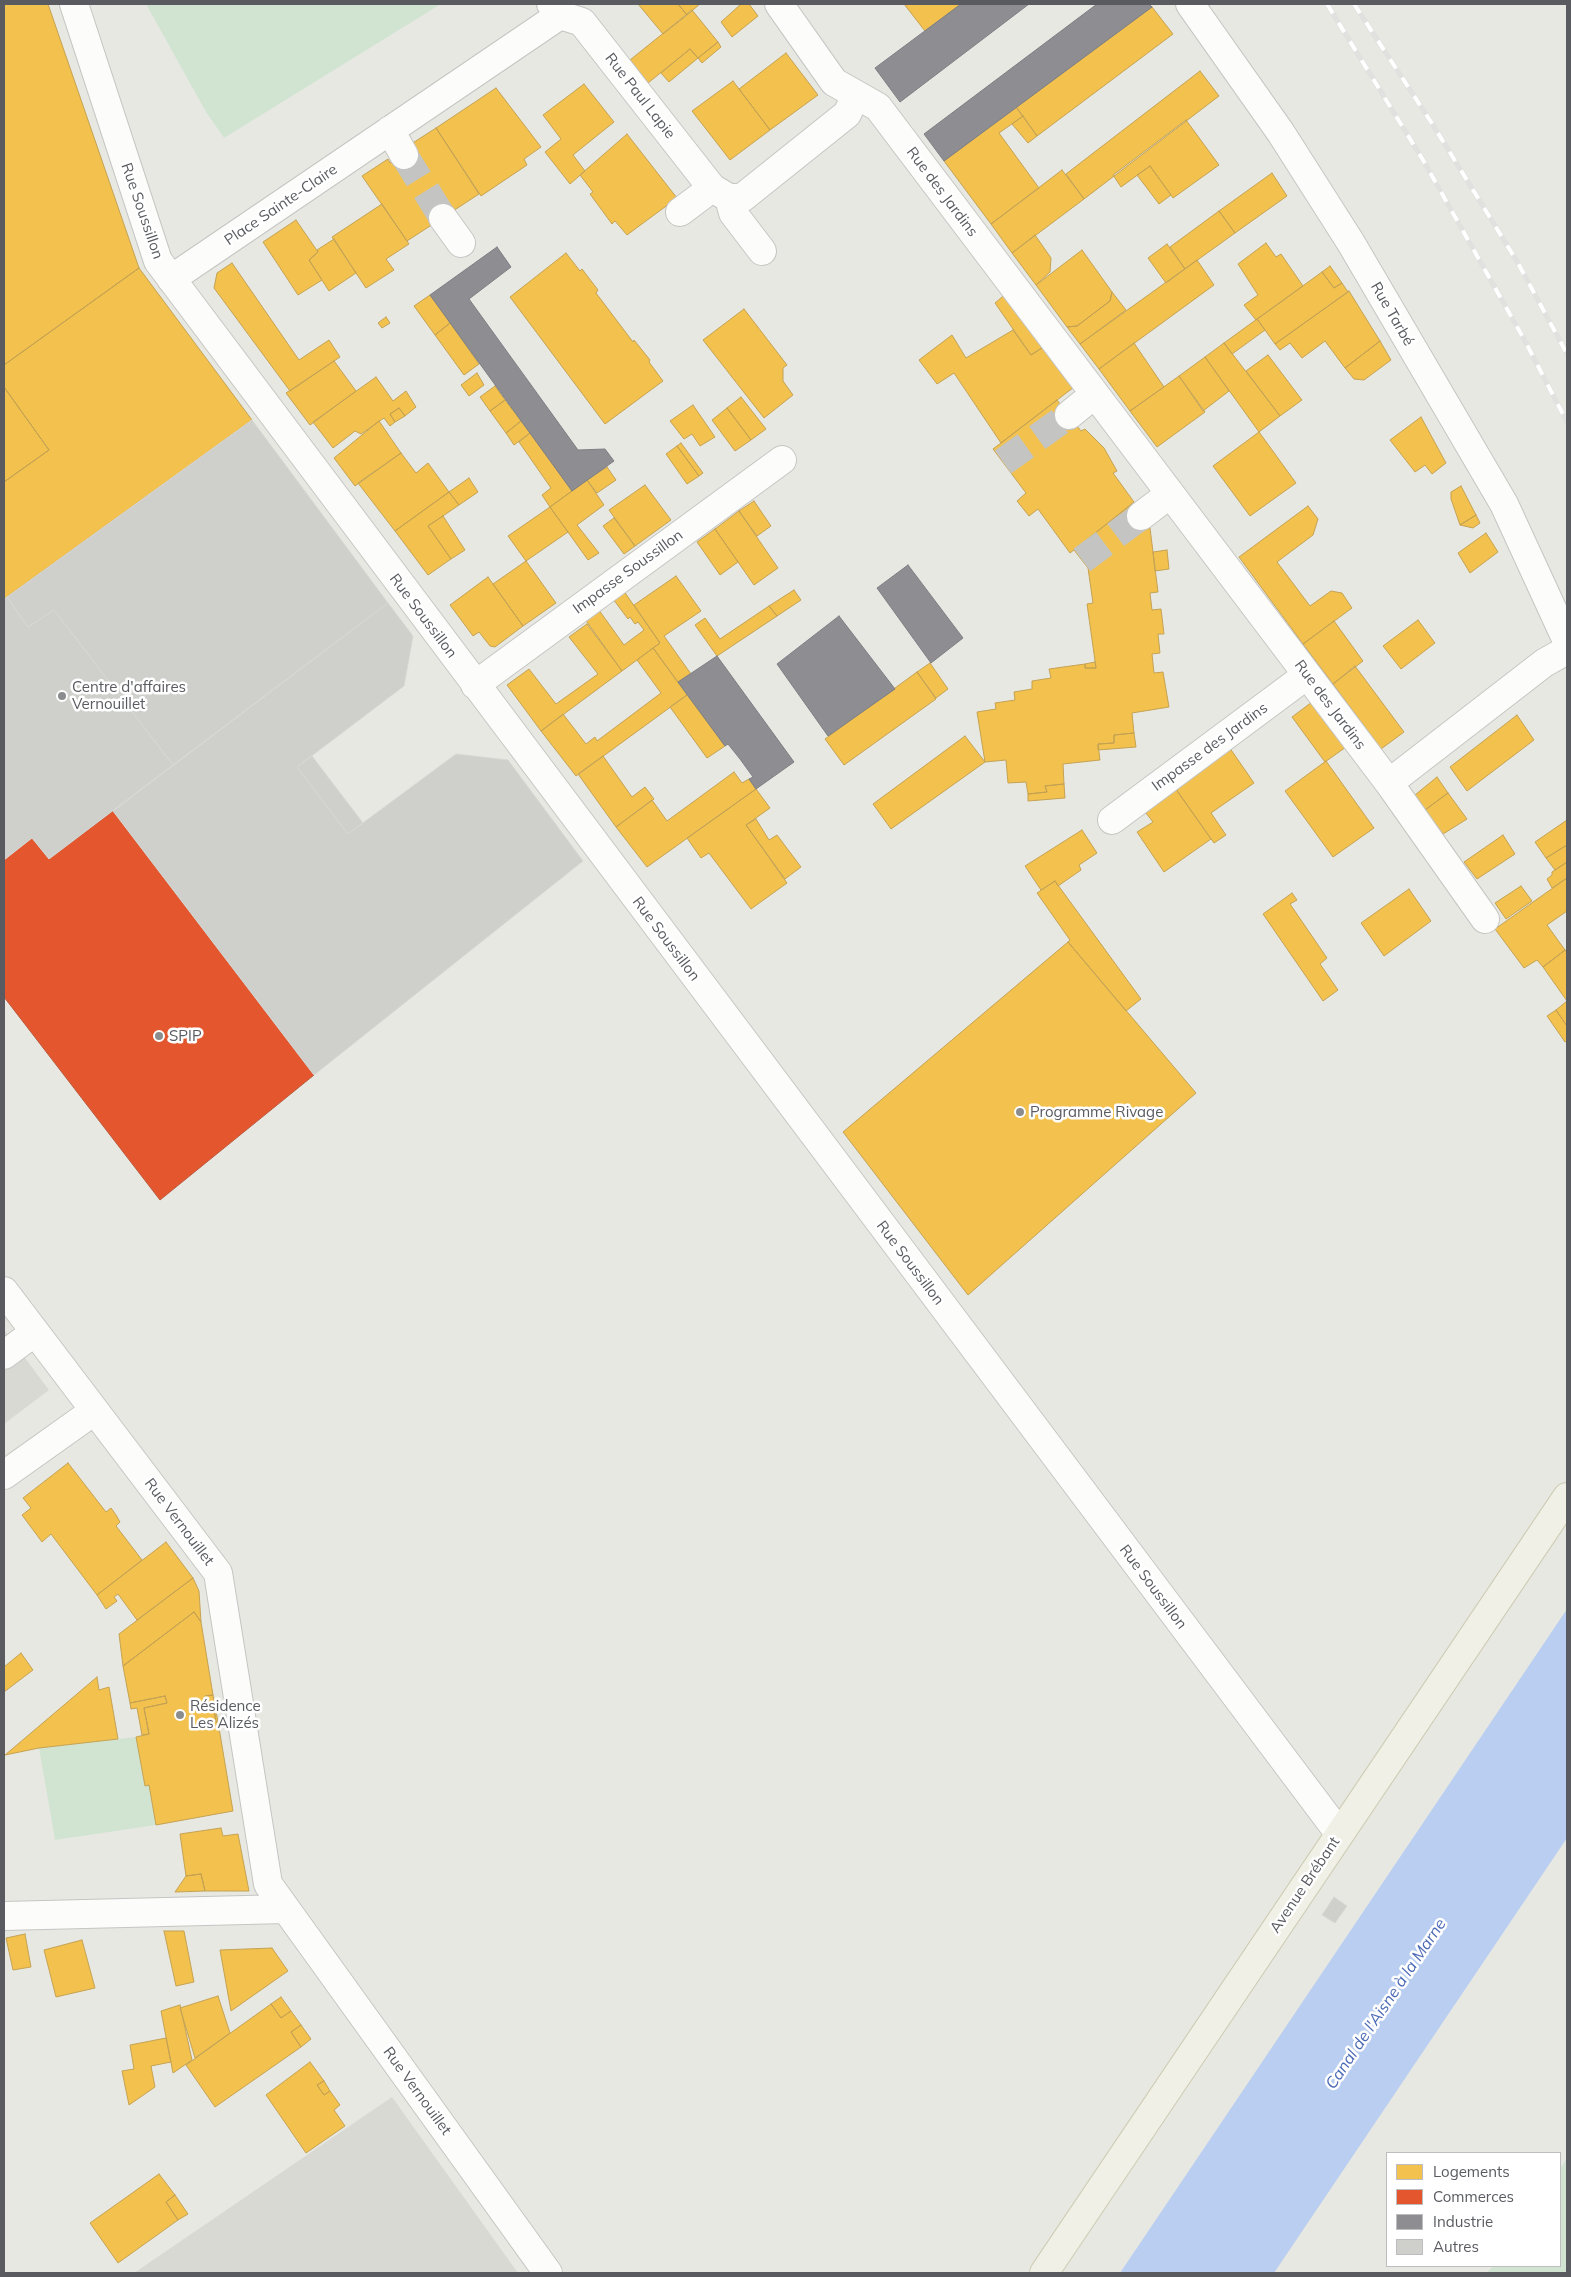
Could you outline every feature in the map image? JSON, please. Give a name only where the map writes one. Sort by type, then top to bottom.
[{"type":"main road","name":"Avenue Brébant","points":[[1044,2273],[1567,1497]]},
{"type":"street","name":"Rue Soussillon","points":[[74,4],[158,261],[1339,1833]]},
{"type":"street","name":"Rue des Jardins","points":[[779,4],[834,82],[878,107],[1389,783],[1485,919]]},
{"type":"street","name":"Rue Tarbé","points":[[1190,4],[1281,133],[1351,243],[1504,504],[1567,641]]},
{"type":"street","name":"Place Sainte-Claire","points":[[171,279],[390,130],[556,9]]},
{"type":"street","name":"Rue Paul Lapie","points":[[556,9],[582,22],[721,193],[762,251]]},
{"type":"street","points":[[680,212],[721,193],[742,198],[847,114],[856,95]]},
{"type":"street","points":[[390,130],[404,155]]},
{"type":"street","points":[[443,218],[461,243]]},
{"type":"street","points":[[1069,415],[1095,394]]},
{"type":"street","name":"Impasse Soussillon","points":[[475,685],[782,460]]},
{"type":"street","points":[[1141,516],[1170,494]]},
{"type":"street","points":[[1389,783],[1544,663],[1567,650]]},
{"type":"street","name":"Impasse des Jardins","points":[[1112,820],[1307,674]]},
{"type":"street","name":"Rue Vernouillet","points":[[4,1291],[218,1573],[268,1884],[548,2273]]},
{"type":"street","points":[[4,1355],[35,1332]]},
{"type":"street","points":[[4,1476],[94,1410]]},
{"type":"street","points":[[4,1916],[286,1909]]},
{"type":"shaded area","points":[[4,1330],[49,1390],[4,1424]]},
{"type":"shaded area","points":[[392,2097],[518,2273],[134,2273]]},
{"type":"green space","points":[[146,4],[441,4],[224,138],[206,112]]},
{"type":"green space","points":[[136,1737],[145,1786],[149,1785],[156,1825],[55,1840],[39,1748]]},
{"type":"green space","points":[[1567,2158],[1567,2273],[1487,2273],[1492,2267],[1561,2267],[1561,2167]]},
{"type":"water","name":"Canal de l'Aisne à la Marne","points":[[1567,1609],[1567,1838],[1274,2273],[1120,2273]]},
{"type":"building: Logements","points":[[4,4],[48,4],[139,268],[4,365]]},
{"type":"building: Logements","points":[[638,4],[678,4],[687,15],[663,34]]},
{"type":"building: Logements","points":[[678,4],[700,4],[687,15]]},
{"type":"building: Logements","points":[[741,4],[749,4],[758,16],[732,37],[721,22]]},
{"type":"building: Logements","points":[[904,4],[961,4],[925,31]]},
{"type":"building: Logements","points":[[1152,7],[1173,34],[1037,136],[1016,107]]},
{"type":"building: Logements","points":[[692,10],[718,42],[698,58],[690,49],[648,83],[630,60]]},
{"type":"building: Logements","points":[[718,42],[721,47],[702,63],[698,58]]},
{"type":"building: Logements","points":[[690,49],[698,58],[669,82],[661,73]]},
{"type":"building: Logements","points":[[786,53],[818,95],[770,130],[739,89]]},
{"type":"building: Logements","points":[[1200,71],[1219,96],[1084,199],[1066,174]]},
{"type":"building: Logements","points":[[733,81],[770,130],[730,160],[692,111]]},
{"type":"building: Logements","points":[[584,84],[614,122],[573,155],[585,171],[570,184],[545,152],[561,139],[543,115]]},
{"type":"building: Logements","points":[[496,88],[541,147],[524,159],[527,165],[481,196],[436,128]]},
{"type":"building: Logements","points":[[1016,107],[1023,116],[999,133],[1039,188],[991,224],[944,161]]},
{"type":"building: Logements","points":[[1023,116],[1037,136],[1028,143],[1012,124]]},
{"type":"building: Logements","points":[[1186,120],[1219,165],[1173,198],[1150,166],[1121,187],[1113,175]]},
{"type":"building: Logements","points":[[436,128],[479,194],[407,241],[362,176],[388,159],[390,163],[400,157],[408,146]]},
{"type":"building: Logements","points":[[627,134],[677,198],[627,235],[615,221],[612,224],[590,194],[593,192],[580,175]]},
{"type":"building: Logements","points":[[1150,166],[1171,195],[1159,204],[1137,175]]},
{"type":"building: Logements","points":[[1062,170],[1084,199],[1012,253],[991,224]]},
{"type":"building: Logements","points":[[1272,173],[1287,196],[1235,233],[1219,211]]},
{"type":"building: Logements","points":[[382,204],[409,244],[386,259],[394,270],[366,288],[332,237]]},
{"type":"building: Logements","points":[[1219,211],[1235,233],[1185,269],[1170,247]]},
{"type":"building: Logements","points":[[296,220],[318,252],[309,260],[322,280],[298,295],[263,242]]},
{"type":"building: Logements","points":[[1035,235],[1051,258],[1050,272],[1036,285],[1012,253]]},
{"type":"building: Logements","points":[[334,239],[356,273],[329,291],[309,260],[318,252],[317,250]]},
{"type":"building: Logements","points":[[1266,243],[1276,257],[1281,254],[1303,286],[1256,320],[1244,305],[1258,295],[1238,264]]},
{"type":"building: Logements","points":[[1167,244],[1185,269],[1166,283],[1148,258]]},
{"type":"building: Logements","points":[[1082,250],[1112,292],[1110,301],[1077,326],[1067,327],[1036,285]]},
{"type":"building: Logements","points":[[566,253],[580,271],[582,269],[598,290],[596,293],[633,342],[634,340],[650,360],[649,362],[663,381],[605,424],[510,297]]},
{"type":"building: Logements","points":[[1197,260],[1214,285],[1099,369],[1080,344]]},
{"type":"building: Logements","points":[[232,263],[299,360],[329,340],[340,357],[290,391],[214,288],[217,273]]},
{"type":"building: Logements","points":[[1330,266],[1342,283],[1334,288],[1322,272]]},
{"type":"building: Logements","points":[[139,268],[252,420],[4,599],[4,482],[49,450],[4,387],[4,365]]},
{"type":"building: Logements","points":[[1322,272],[1334,288],[1342,283],[1348,292],[1275,344],[1257,319]]},
{"type":"building: Logements","points":[[1009,291],[1048,344],[1031,355],[995,303]]},
{"type":"building: Logements","points":[[1349,291],[1380,341],[1345,368],[1325,341],[1302,358],[1290,343],[1280,350],[1275,344]]},
{"type":"building: Logements","points":[[1112,292],[1126,310],[1080,344],[1067,327],[1077,326],[1110,301]]},
{"type":"building: Logements","points":[[430,295],[450,323],[435,335],[414,306]]},
{"type":"building: Logements","points":[[744,309],[787,365],[783,368],[783,381],[793,395],[764,418],[703,340]]},
{"type":"building: Logements","points":[[386,317],[390,323],[382,328],[378,323]]},
{"type":"building: Logements","points":[[1257,319],[1265,330],[1232,354],[1224,343]]},
{"type":"building: Logements","points":[[450,323],[479,364],[464,375],[435,335]]},
{"type":"building: Logements","points":[[1013,330],[1031,355],[1048,344],[1078,384],[1001,443],[954,373],[937,384],[919,360],[952,335],[966,358]]},
{"type":"building: Logements","points":[[1380,341],[1391,360],[1364,380],[1354,379],[1345,368]]},
{"type":"building: Logements","points":[[1134,343],[1164,387],[1130,411],[1099,369]]},
{"type":"building: Logements","points":[[1224,343],[1280,416],[1259,432],[1205,357]]},
{"type":"building: Logements","points":[[1268,355],[1302,400],[1280,416],[1246,371]]},
{"type":"building: Logements","points":[[1205,357],[1229,391],[1203,411],[1179,376]]},
{"type":"building: Logements","points":[[334,361],[356,391],[310,425],[286,393]]},
{"type":"building: Logements","points":[[477,373],[484,385],[469,396],[461,385]]},
{"type":"building: Logements","points":[[1179,376],[1205,412],[1157,447],[1130,411]]},
{"type":"building: Logements","points":[[376,377],[393,401],[406,391],[416,407],[405,416],[399,408],[390,414],[395,422],[390,426],[384,418],[361,434],[355,431],[333,448],[313,422]]},
{"type":"building: Logements","points":[[495,386],[505,400],[490,411],[480,397]]},
{"type":"building: Logements","points":[[4,387],[49,450],[4,482]]},
{"type":"building: Logements","points":[[741,397],[766,429],[751,440],[727,408]]},
{"type":"building: Logements","points":[[505,400],[521,421],[506,433],[490,411]]},
{"type":"building: Logements","points":[[1057,400],[1081,431],[1085,429],[1104,448],[1117,471],[1113,473],[1134,502],[1070,553],[1038,509],[1029,516],[1017,501],[1026,493],[993,449]]},
{"type":"building: Logements","points":[[693,405],[715,437],[700,446],[692,434],[684,439],[670,421]]},
{"type":"building: Logements","points":[[399,408],[405,416],[395,422],[390,414]]},
{"type":"building: Logements","points":[[727,408],[751,440],[735,451],[712,420]]},
{"type":"building: Logements","points":[[1421,417],[1446,463],[1432,474],[1425,465],[1415,472],[1390,440]]},
{"type":"building: Logements","points":[[379,421],[401,453],[355,486],[334,458]]},
{"type":"building: Logements","points":[[521,421],[530,433],[514,445],[506,433]]},
{"type":"building: Logements","points":[[1259,432],[1296,483],[1250,516],[1213,466]]},
{"type":"building: Logements","points":[[530,433],[572,491],[550,507],[542,495],[551,488],[519,442]]},
{"type":"building: Logements","points":[[681,443],[703,473],[699,476],[677,446]]},
{"type":"building: Logements","points":[[677,446],[699,476],[687,484],[666,454]]},
{"type":"building: Logements","points":[[401,453],[416,473],[428,463],[449,492],[395,531],[358,483]]},
{"type":"building: Logements","points":[[607,467],[616,480],[597,493],[587,480]]},
{"type":"building: Logements","points":[[469,478],[478,492],[459,505],[449,492]]},
{"type":"building: Logements","points":[[587,480],[604,505],[577,525],[599,553],[588,560],[550,507]]},
{"type":"building: Logements","points":[[645,485],[671,520],[635,546],[609,510]]},
{"type":"building: Logements","points":[[1461,486],[1476,515],[1460,525],[1451,499],[1451,492]]},
{"type":"building: Logements","points":[[449,492],[459,505],[428,526],[451,559],[428,575],[395,531]]},
{"type":"building: Logements","points":[[754,501],[771,526],[757,536],[739,511]]},
{"type":"building: Logements","points":[[1132,504],[1150,528],[1158,592],[1150,593],[1152,610],[1161,609],[1164,634],[1158,634],[1160,653],[1152,654],[1154,673],[1163,672],[1169,707],[1132,713],[1134,733],[1114,735],[1114,743],[1098,744],[1100,760],[1063,764],[1064,784],[1045,786],[1047,792],[1028,794],[1026,782],[1008,783],[1006,760],[985,762],[977,712],[996,709],[995,703],[1015,700],[1014,692],[1032,689],[1032,681],[1051,678],[1049,669],[1085,664],[1085,668],[1096,668],[1087,604],[1093,603],[1088,568],[1074,550]]},
{"type":"building: Logements","points":[[1308,506],[1318,519],[1313,535],[1277,562],[1310,606],[1331,591],[1342,593],[1352,608],[1303,644],[1239,557]]},
{"type":"building: Logements","points":[[550,507],[568,532],[526,561],[508,536]]},
{"type":"building: Logements","points":[[739,511],[778,568],[754,585],[715,529]]},
{"type":"building: Logements","points":[[1476,515],[1480,523],[1473,528],[1460,525]]},
{"type":"building: Logements","points":[[443,516],[465,550],[451,559],[428,526]]},
{"type":"building: Logements","points":[[614,518],[635,546],[624,554],[603,526]]},
{"type":"building: Logements","points":[[715,529],[738,562],[720,575],[697,542]]},
{"type":"building: Logements","points":[[1486,533],[1498,552],[1470,573],[1458,553]]},
{"type":"building: Logements","points":[[1167,550],[1169,569],[1155,571],[1153,552]]},
{"type":"building: Logements","points":[[526,561],[556,603],[523,626],[493,584]]},
{"type":"building: Logements","points":[[676,576],[701,611],[664,636],[691,674],[678,682],[653,648],[660,643],[634,605]]},
{"type":"building: Logements","points":[[488,577],[523,626],[495,647],[490,646],[479,632],[473,636],[450,605]]},
{"type":"building: Logements","points":[[621,587],[660,643],[622,671],[582,615],[596,606],[624,645],[644,630],[638,622],[635,624],[630,617],[628,619],[610,595]]},
{"type":"building: Logements","points":[[794,590],[801,600],[777,616],[769,606]]},
{"type":"building: Logements","points":[[769,606],[777,616],[717,656],[695,625],[705,618],[720,639]]},
{"type":"building: Logements","points":[[1418,620],[1435,643],[1401,669],[1383,646]]},
{"type":"building: Logements","points":[[1334,621],[1363,661],[1333,684],[1303,644]]},
{"type":"building: Logements","points":[[587,624],[622,671],[541,731],[507,685],[529,669],[556,704],[598,674],[569,637]]},
{"type":"building: Logements","points":[[653,648],[687,695],[576,776],[541,731],[563,714],[586,744],[595,737],[597,741],[661,693],[637,660]]},
{"type":"building: Logements","points":[[1095,662],[1096,668],[1085,668],[1085,664]]},
{"type":"building: Logements","points":[[930,663],[948,689],[936,698],[917,672]]},
{"type":"building: Logements","points":[[1355,666],[1404,732],[1381,749],[1333,684]]},
{"type":"building: Logements","points":[[917,672],[936,699],[844,765],[825,739]]},
{"type":"building: Logements","points":[[687,695],[725,746],[707,758],[670,707]]},
{"type":"building: Logements","points":[[1312,702],[1346,747],[1325,762],[1292,717]]},
{"type":"building: Logements","points":[[1517,715],[1534,740],[1467,791],[1450,767]]},
{"type":"building: Logements","points":[[1134,733],[1136,747],[1098,750],[1098,744],[1114,743],[1114,735]]},
{"type":"building: Logements","points":[[965,736],[985,762],[891,829],[873,804]]},
{"type":"building: Logements","points":[[1227,744],[1254,783],[1211,813],[1226,835],[1214,843],[1173,785]]},
{"type":"building: Logements","points":[[603,756],[632,797],[645,787],[654,799],[616,827],[578,774]]},
{"type":"building: Logements","points":[[1326,761],[1374,828],[1333,857],[1285,791]]},
{"type":"building: Logements","points":[[734,772],[742,783],[749,779],[756,789],[647,867],[616,827],[652,800],[667,821]]},
{"type":"building: Logements","points":[[1437,777],[1448,793],[1425,810],[1415,795]]},
{"type":"building: Logements","points":[[1064,784],[1065,798],[1028,801],[1028,794],[1047,792],[1045,786]]},
{"type":"building: Logements","points":[[1173,785],[1211,839],[1164,872],[1137,832],[1153,822],[1142,808]]},
{"type":"building: Logements","points":[[756,789],[770,808],[746,825],[787,883],[751,909],[709,853],[701,858],[687,838]]},
{"type":"building: Logements","points":[[1448,793],[1467,819],[1443,834],[1425,810]]},
{"type":"building: Logements","points":[[756,819],[769,840],[777,835],[801,867],[785,879],[746,825]]},
{"type":"building: Logements","points":[[1567,820],[1567,845],[1546,858],[1535,842]]},
{"type":"building: Logements","points":[[1082,830],[1097,853],[1079,865],[1081,870],[1058,886],[1055,881],[1041,890],[1025,866]]},
{"type":"building: Logements","points":[[1503,835],[1515,854],[1477,879],[1464,862]]},
{"type":"building: Logements","points":[[1567,845],[1567,862],[1555,870],[1546,858]]},
{"type":"building: Logements","points":[[1567,862],[1567,878],[1552,888],[1547,879],[1552,875],[1552,872]]},
{"type":"building: Logements","points":[[1567,878],[1567,911],[1547,925],[1565,950],[1543,967],[1537,960],[1524,968],[1495,929]]},
{"type":"building: Logements","points":[[1055,881],[1141,999],[1126,1011],[1068,942],[1070,940],[1037,893]]},
{"type":"building: Logements","points":[[1521,886],[1532,901],[1506,919],[1495,903]]},
{"type":"building: Logements","points":[[1409,889],[1431,921],[1384,956],[1361,923]]},
{"type":"building: Logements","points":[[1292,893],[1297,900],[1290,904],[1327,958],[1320,964],[1338,990],[1323,1001],[1263,914]]},
{"type":"building: Logements","name":"Programme Rivage","points":[[1068,942],[1196,1093],[968,1295],[843,1132]]},
{"type":"building: Logements","points":[[1565,950],[1567,953],[1567,1001],[1543,967]]},
{"type":"building: Logements","points":[[1567,1001],[1567,1026],[1556,1010]]},
{"type":"building: Logements","points":[[1556,1010],[1567,1026],[1567,1041],[1565,1042],[1547,1016]]},
{"type":"building: Logements","points":[[68,1463],[106,1512],[111,1508],[120,1522],[116,1526],[142,1560],[97,1595],[51,1534],[42,1542],[22,1515],[31,1508],[23,1498]]},
{"type":"building: Logements","points":[[166,1542],[193,1578],[137,1620],[118,1594],[114,1597],[117,1601],[106,1609],[97,1595]]},
{"type":"building: Logements","points":[[193,1578],[199,1591],[201,1622],[194,1612],[123,1666],[119,1634]]},
{"type":"building: Logements","name":"Résidence Les Alizés","points":[[194,1612],[201,1622],[213,1695],[205,1696],[207,1705],[213,1703],[216,1722],[218,1722],[233,1811],[156,1825],[149,1785],[145,1786],[136,1737],[149,1734],[144,1708],[167,1703],[165,1696],[130,1703],[123,1666]]},
{"type":"building: Logements","points":[[21,1653],[33,1670],[4,1692],[4,1667]]},
{"type":"building: Logements","points":[[97,1677],[99,1690],[109,1687],[118,1739],[39,1748],[5,1755]]},
{"type":"building: Logements","points":[[213,1695],[218,1722],[216,1722],[213,1703],[207,1705],[205,1696]]},
{"type":"building: Logements","points":[[165,1696],[167,1703],[144,1708],[149,1734],[142,1735],[137,1708],[131,1709],[130,1703]]},
{"type":"building: Logements","points":[[221,1828],[223,1836],[238,1834],[249,1891],[205,1891],[201,1874],[186,1876],[180,1834]]},
{"type":"building: Logements","points":[[201,1874],[205,1891],[175,1892],[186,1876]]},
{"type":"building: Logements","points":[[164,1931],[184,1931],[194,1982],[176,1986]]},
{"type":"building: Logements","points":[[25,1934],[31,1967],[13,1970],[6,1938]]},
{"type":"building: Logements","points":[[82,1940],[95,1988],[56,1997],[44,1950]]},
{"type":"building: Logements","points":[[272,1948],[288,1971],[231,2011],[220,1950]]},
{"type":"building: Logements","points":[[218,1996],[230,2033],[195,2058],[180,2008]]},
{"type":"building: Logements","points":[[281,1997],[291,2011],[281,2018],[271,2004]]},
{"type":"building: Logements","points":[[271,2004],[281,2018],[291,2011],[301,2025],[291,2032],[301,2047],[215,2107],[186,2065]]},
{"type":"building: Logements","points":[[180,2005],[192,2060],[173,2073],[161,2011]]},
{"type":"building: Logements","points":[[301,2025],[311,2039],[301,2047],[291,2032]]},
{"type":"building: Logements","points":[[166,2038],[171,2062],[151,2066],[155,2087],[129,2105],[122,2071],[134,2069],[130,2045]]},
{"type":"building: Logements","points":[[310,2062],[324,2081],[317,2085],[324,2095],[330,2091],[340,2105],[334,2110],[345,2126],[306,2153],[266,2095]]},
{"type":"building: Logements","points":[[324,2081],[330,2091],[324,2095],[317,2085]]},
{"type":"building: Logements","points":[[159,2174],[175,2195],[166,2202],[178,2220],[118,2263],[90,2223]]},
{"type":"building: Logements","points":[[175,2195],[188,2214],[178,2220],[166,2202]]},
{"type":"building: Commerces","name":"SPIP","points":[[113,811],[314,1075],[160,1200],[4,997],[4,860],[32,838],[49,859]]},
{"type":"building: Industrie","points":[[961,4],[1029,4],[900,102],[875,68]]},
{"type":"building: Industrie","points":[[1097,4],[1149,4],[1152,7],[944,161],[924,134]]},
{"type":"building: Industrie","points":[[497,247],[511,267],[469,299],[578,450],[605,449],[614,461],[572,491],[430,295]]},
{"type":"building: Industrie","points":[[908,565],[963,638],[931,663],[877,588]]},
{"type":"building: Industrie","points":[[839,616],[895,689],[828,736],[777,664]]},
{"type":"building: Industrie","points":[[717,656],[794,762],[756,789],[749,779],[753,777],[740,759],[728,744],[725,746],[678,682]]},
{"type":"building: Autres","points":[[252,420],[388,603],[173,765],[54,610],[28,627],[7,597]]},
{"type":"building: Autres","name":"Centre d'affaires Vernouillet","points":[[7,597],[28,627],[54,610],[173,765],[49,859],[32,838],[4,860],[4,599]]},
{"type":"building: Autres","points":[[388,603],[413,636],[404,686],[297,767],[348,834],[456,754],[508,760],[583,861],[314,1075],[113,811]]},
{"type":"building: Autres","points":[[312,756],[363,823],[348,834],[297,767]]},
{"type":"building: Autres","points":[[1334,1897],[1347,1906],[1335,1923],[1322,1915]]},
{"type":"tunnel","points":[[404,155],[443,218]]},
{"type":"tunnel","points":[[1003,462],[1069,415]]},
{"type":"tunnel","points":[[1082,560],[1141,516]]},
{"type":"railway","points":[[1327,4],[1423,160],[1525,341],[1567,422]]},
{"type":"railway","points":[[1354,4],[1433,125],[1518,263],[1567,354]]},
{"type":"place","name":"Centre d'affaires Vernouillet","points":[[62,696]]},
{"type":"place","name":"SPIP","points":[[159,1036]]},
{"type":"place","name":"Programme Rivage","points":[[1020,1112]]},
{"type":"place","name":"Résidence Les Alizés","points":[[180,1715]]}]
